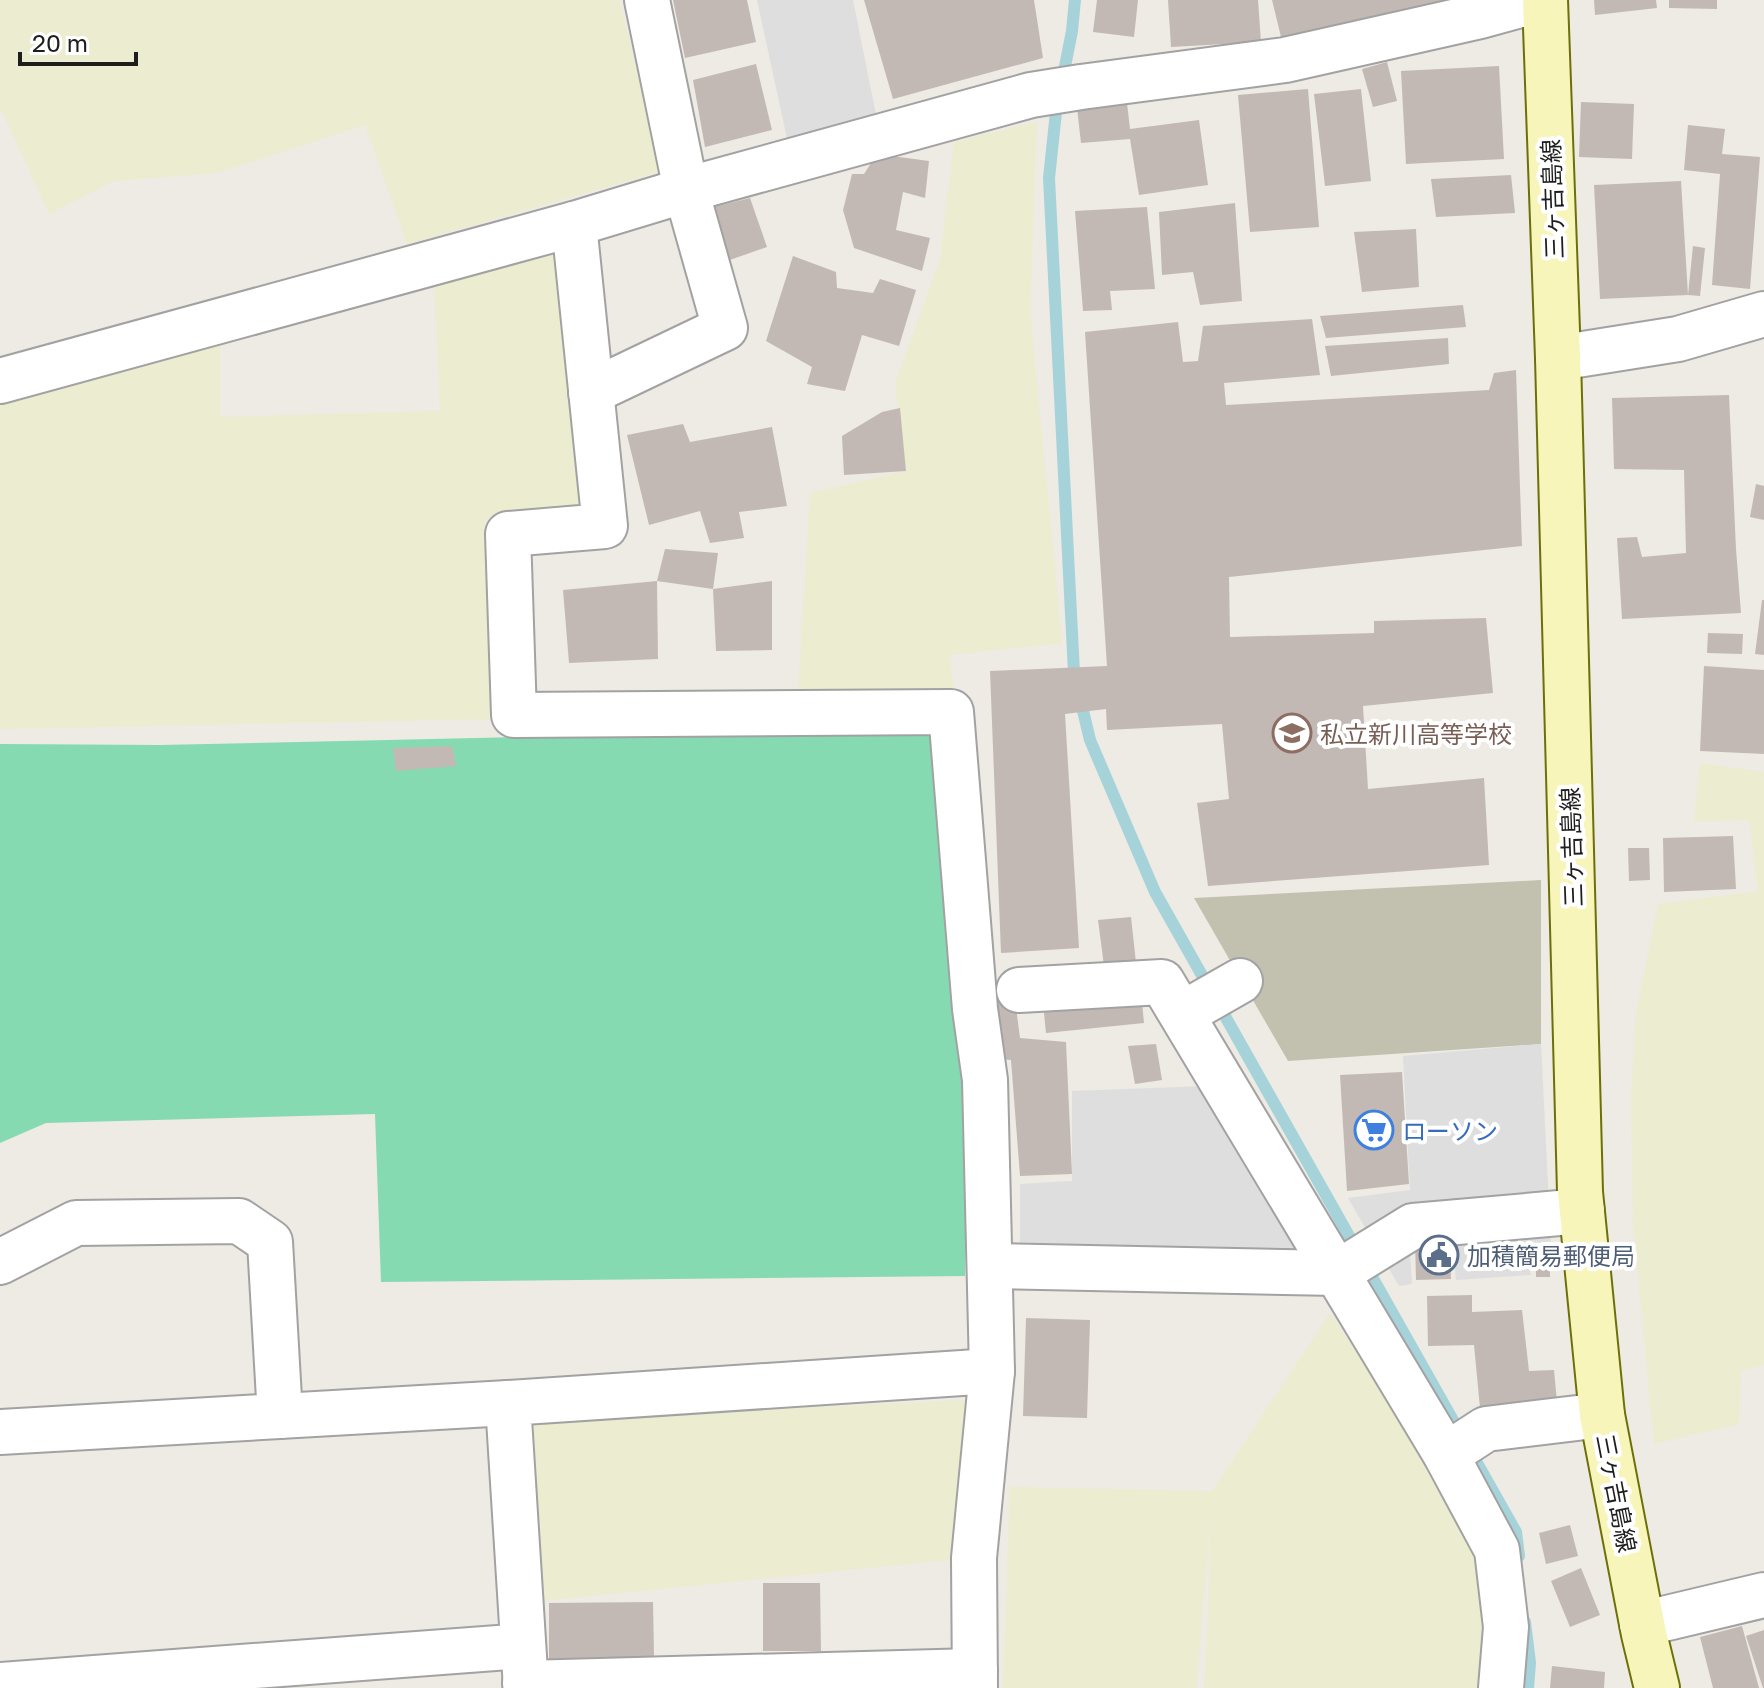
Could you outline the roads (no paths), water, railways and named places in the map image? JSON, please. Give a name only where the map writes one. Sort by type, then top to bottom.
[{"type":"main road","name":"三ヶ吉島線","points":[[1545,0],[1582,1211],[1602,1415],[1657,1688]]},
{"type":"street","points":[[591,392],[725,328],[686,190],[647,0]]},
{"type":"street","points":[[0,381],[1031,95],[1285,60],[1538,0]]},
{"type":"street","points":[[0,1685],[525,1672],[975,1680],[974,1558],[992,1371],[990,1266],[985,1080],[975,1009],[951,712],[514,715],[508,534],[605,526],[574,224]]},
{"type":"street","points":[[1558,358],[1678,339],[1764,314]]},
{"type":"street","points":[[1182,1014],[1240,981]]},
{"type":"street","points":[[1019,990],[1162,982],[1446,1455],[1497,1550],[1506,1627],[1501,1688]]},
{"type":"street","points":[[990,1266],[1337,1273],[1413,1226],[1582,1211]]},
{"type":"street","points":[[0,1262],[76,1223],[239,1221],[270,1242],[280,1416]]},
{"type":"street","points":[[0,1432],[992,1371]]},
{"type":"street","points":[[508,1403],[525,1672]]},
{"type":"street","points":[[1446,1455],[1486,1429],[1602,1415]]},
{"type":"street","points":[[1642,1624],[1764,1595]]},
{"type":"waterway","points":[[1075,0],[1056,112],[1049,178],[1074,673],[1090,740],[1155,892],[1516,1532],[1519,1556]]},
{"type":"waterway","points":[[1525,1622],[1530,1663],[1528,1688]]},
{"type":"place","name":"私立新川高等学校","points":[[1292,733]]},
{"type":"place","name":"ローソン","points":[[1374,1130]]},
{"type":"place","name":"加積簡易郵便局","points":[[1439,1255]]}]
